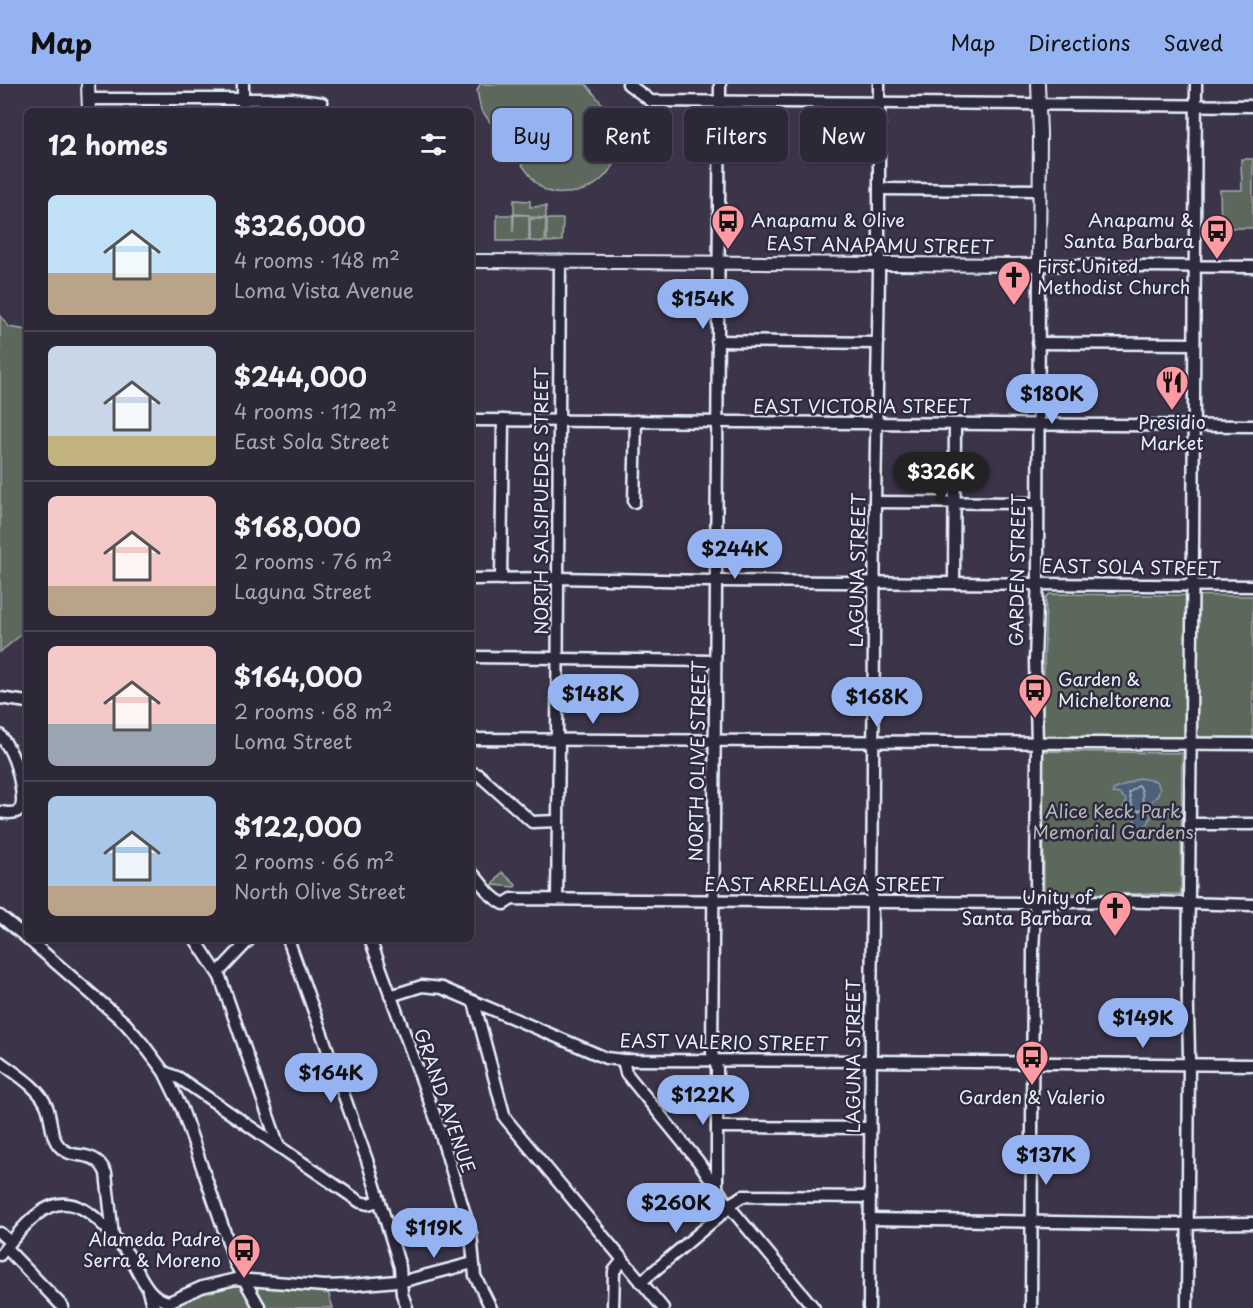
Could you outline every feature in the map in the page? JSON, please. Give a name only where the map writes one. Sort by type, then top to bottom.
[{"type":"main road","points":[[88,84],[89,105]]},
{"type":"main road","name":"GARDEN STREET","points":[[1038,84],[1039,265]]},
{"type":"main road","name":"EAST ANAPAMU STREET","points":[[474,261],[1039,265]]},
{"type":"street","points":[[243,84],[243,108]]},
{"type":"street","points":[[628,84],[651,101],[1253,106]]},
{"type":"street","name":"NORTH OLIVE STREET","points":[[717,1187],[717,1068],[712,1053],[720,84]]},
{"type":"street","name":"LAGUNA STREET","points":[[869,1308],[879,84]]},
{"type":"street","points":[[1187,1308],[1196,84]]},
{"type":"street","points":[[89,105],[243,99],[292,99],[322,103]]},
{"type":"street","points":[[879,189],[1040,190]]},
{"type":"street","name":"NORTH SALSIPUEDES STREET","points":[[557,899],[560,261]]},
{"type":"street","name":"EAST ANAPAMU STREET","points":[[1039,265],[1253,267]]},
{"type":"street","name":"GARDEN STREET","points":[[1031,1308],[1039,265]]},
{"type":"street","points":[[717,341],[878,343]]},
{"type":"street","points":[[1038,344],[1193,344]]},
{"type":"street","name":"EAST VICTORIA STREET","points":[[474,420],[1253,426]]},
{"type":"street","points":[[501,579],[503,420]]},
{"type":"street","points":[[634,502],[636,421]]},
{"type":"street","points":[[954,583],[955,424]]},
{"type":"street","points":[[875,502],[1038,503]]},
{"type":"street","name":"EAST SOLA STREET","points":[[474,579],[1253,586]]},
{"type":"street","points":[[474,657],[715,661]]},
{"type":"street","points":[[0,698],[24,702]]},
{"type":"street","points":[[0,735],[12,752],[18,767],[23,801],[22,807],[17,812],[10,814],[0,812]]},
{"type":"street","points":[[474,739],[1253,744]]},
{"type":"street","points":[[474,773],[532,822],[558,821]]},
{"type":"street","points":[[1191,824],[1253,824]]},
{"type":"street","name":"EAST ARRELLAGA STREET","points":[[474,875],[482,882],[488,894],[504,904],[512,899],[557,899],[1253,905]]},
{"type":"street","points":[[0,915],[24,936]]},
{"type":"street","points":[[31,942],[125,1023],[164,1072],[182,1109],[230,1247],[260,1308]]},
{"type":"street","points":[[197,942],[218,973],[278,1144]]},
{"type":"street","points":[[218,973],[247,942]]},
{"type":"street","points":[[289,942],[367,1160],[400,1268],[402,1294],[407,1308]]},
{"type":"street","name":"GRAND AVENUE","points":[[371,942],[436,1122],[471,1233],[475,1276],[491,1308]]},
{"type":"street","name":"EAST VALERIO STREET","points":[[390,996],[422,986],[442,988],[606,1058],[623,1060],[1253,1065]]},
{"type":"street","points":[[474,1002],[505,1118],[663,1308]]},
{"type":"street","points":[[623,1060],[626,1073],[698,1161],[729,1206],[813,1308]]},
{"type":"street","points":[[0,1062],[25,1081],[44,1102],[58,1145],[66,1152],[92,1157],[102,1166],[106,1173],[113,1236]]},
{"type":"street","points":[[164,1072],[177,1077],[360,1202],[368,1204],[379,1201]]},
{"type":"street","points":[[717,1127],[870,1128]]},
{"type":"street","points":[[641,1282],[743,1196],[869,1197]]},
{"type":"street","points":[[5,1248],[38,1213],[58,1204],[75,1205],[89,1211],[113,1236],[130,1257],[153,1295],[161,1300],[177,1303],[202,1287],[244,1279],[325,1286],[401,1281],[473,1263]]},
{"type":"street","points":[[869,1219],[1253,1223]]},
{"type":"street","points":[[0,1233],[5,1248],[63,1307]]},
{"type":"street","points":[[614,1308],[614,1271],[623,1260]]},
{"type":"street","points":[[148,1288],[150,1301],[155,1308]]},
{"type":"green space","points":[[480,84],[586,84],[606,108],[584,108],[584,162],[614,162],[603,178],[586,189],[576,192],[549,192],[535,182],[520,162],[572,162],[572,108],[492,108],[492,125],[481,110],[477,91]]},
{"type":"green space","points":[[1241,159],[1253,159],[1253,228],[1221,228],[1220,190],[1242,190]]},
{"type":"green space","points":[[514,200],[530,201],[530,207],[546,206],[546,218],[529,217],[529,241],[497,241],[497,215],[513,215],[513,232],[514,215],[530,215],[514,214]]},
{"type":"green space","points":[[530,219],[546,219],[545,242],[530,241]]},
{"type":"green space","points":[[547,219],[563,219],[562,241],[547,242]]},
{"type":"green space","points":[[0,315],[9,327],[24,330],[24,632],[0,652]]},
{"type":"green space","points":[[1050,594],[1253,596],[1253,738],[1042,736],[1046,597]]},
{"type":"green space","name":"Alice Keck Park Memorial Gardens","points":[[1043,751],[1182,753],[1181,894],[1044,893]]},
{"type":"green space","points":[[502,872],[516,885],[515,887],[493,885]]},
{"type":"green space","points":[[227,1285],[328,1292],[333,1308],[179,1308],[182,1302],[193,1295]]},
{"type":"water","points":[[1139,778],[1156,781],[1160,789],[1158,795],[1149,804],[1151,816],[1140,834],[1135,832],[1136,825],[1131,813],[1124,812],[1122,809],[1126,800],[1120,794],[1113,793],[1113,790]]},
{"type":"place","name":"Anapamu & Olive","points":[[728,250]]},
{"type":"place","name":"Anapamu & Santa Barbara","points":[[1217,260]]},
{"type":"place","name":"First United Methodist Church","points":[[1014,306]]},
{"type":"place","name":"Presidio Market","points":[[1172,411]]},
{"type":"place","name":"Garden & Micheltorena","points":[[1035,719]]},
{"type":"place","name":"Unity of Santa Barbara","points":[[1115,937]]},
{"type":"place","name":"Garden & Valerio","points":[[1032,1086]]},
{"type":"place","name":"Alameda Padre Serra & Moreno","points":[[244,1279]]}]
